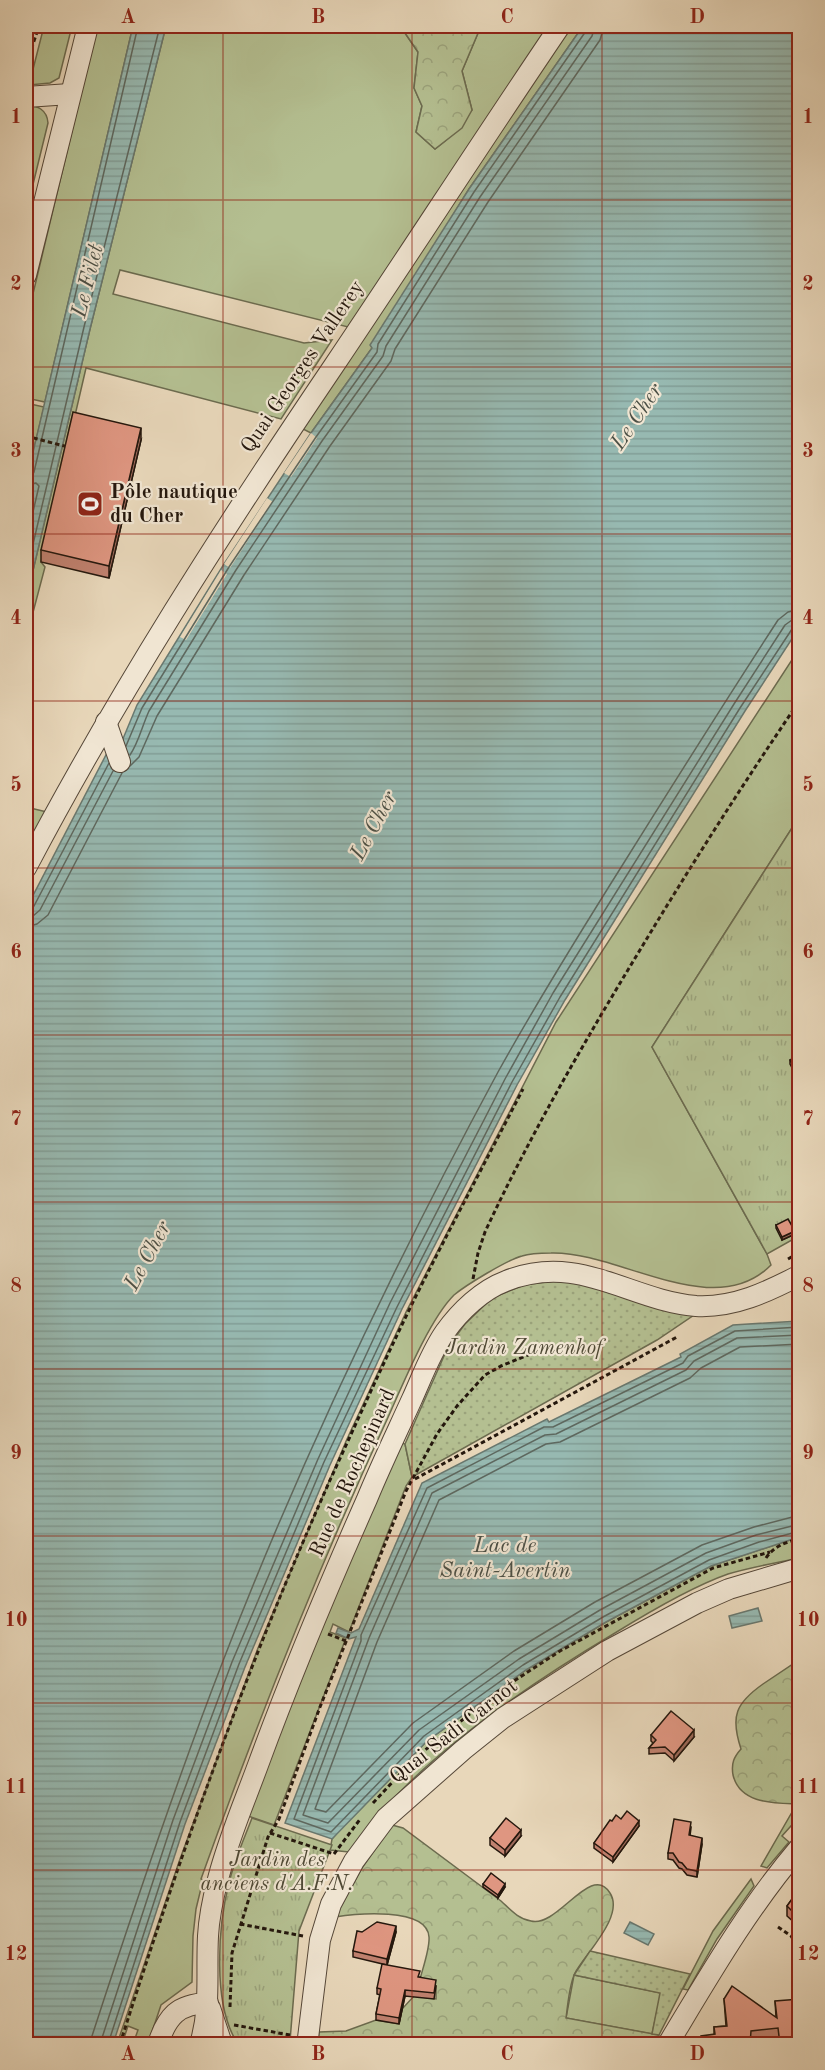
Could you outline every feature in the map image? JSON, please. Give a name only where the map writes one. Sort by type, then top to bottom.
[{"type":"street","points":[[26,275],[88,26]]},
{"type":"street","name":"Quai Georges Vallerey","points":[[26,868],[69,785],[183,595],[272,456],[560,26]]},
{"type":"street","points":[[26,97],[70,94]]},
{"type":"street","points":[[106,722],[120,762]]},
{"type":"street","name":"Rue de Rochepinard","points":[[214,2043],[208,2003],[208,1933],[218,1879],[232,1834],[275,1718],[340,1559],[434,1351],[453,1323],[473,1301],[493,1287],[537,1272],[574,1272],[696,1306],[728,1304],[746,1300],[798,1279]]},
{"type":"street","name":"Quai Sadi Carnot","points":[[308,2038],[320,1940],[331,1904],[349,1869],[386,1818],[503,1718],[607,1651],[698,1603],[745,1582],[800,1568]]},
{"type":"street","points":[[668,2044],[736,1932],[800,1847]]},
{"type":"street","points":[[158,2044],[167,2021],[175,2013],[188,2005],[208,2003]]},
{"type":"path","points":[[29,56],[39,26]]},
{"type":"path","points":[[26,436],[68,447]]},
{"type":"path","points":[[472,1281],[485,1232],[549,1105],[591,1030],[706,840],[800,700]]},
{"type":"path","points":[[120,2044],[196,1814],[286,1584],[331,1479],[415,1298],[523,1089]]},
{"type":"path","points":[[413,1480],[677,1337]]},
{"type":"path","points":[[231,2014],[229,1992],[232,1953],[270,1833],[279,1819],[320,1707],[406,1491],[437,1434],[457,1406],[485,1375],[537,1349]]},
{"type":"path","points":[[370,1807],[414,1759],[497,1692],[560,1651],[713,1568],[770,1552],[778,1546],[800,1539]]},
{"type":"path","points":[[327,1634],[347,1640]]},
{"type":"path","points":[[270,1833],[334,1854],[364,1815]]},
{"type":"path","points":[[240,1924],[320,1940]]},
{"type":"path","points":[[778,1927],[791,1936],[800,1949]]},
{"type":"path","points":[[214,2043],[229,2034],[231,2025],[308,2038]]},
{"type":"green space","points":[[44,26],[72,26],[59,78],[50,83],[29,85]]},
{"type":"green space","points":[[97,26],[133,26],[45,402],[26,398],[26,323]]},
{"type":"green space","points":[[166,26],[407,26],[405,33],[418,52],[414,88],[422,106],[416,132],[435,149],[472,110],[462,71],[481,26],[549,26],[348,327],[120,270],[113,294],[304,343],[332,340],[281,419],[86,368],[41,562],[45,567],[26,639],[26,600],[90,329]]},
{"type":"green space","points":[[407,26],[481,26],[462,71],[472,110],[462,128],[435,149],[416,132],[422,106],[414,88],[418,52],[405,33]]},
{"type":"green space","points":[[566,26],[583,26],[469,189],[372,348],[311,433],[301,428]]},
{"type":"green space","points":[[26,104],[44,111],[48,123],[26,213]]},
{"type":"green space","points":[[26,403],[44,407],[26,482]]},
{"type":"green space","points":[[799,649],[799,817],[652,1047],[771,1265],[748,1281],[722,1287],[694,1286],[578,1255],[533,1254],[515,1258],[454,1295],[434,1321],[425,1338],[360,1480],[311,1593],[243,1764],[201,1879],[203,1880],[193,1936],[192,1982],[161,2005],[148,2044],[133,2044],[138,2030],[128,2026],[122,2044],[117,2044],[180,1859],[258,1648],[347,1439],[407,1310],[556,1022]]},
{"type":"green space","points":[[26,807],[47,812],[26,852]]},
{"type":"green space","points":[[799,817],[799,1236],[767,1254],[652,1047]]},
{"type":"green space","name":"Jardin Zamenhof","points":[[572,1281],[694,1315],[657,1340],[412,1477],[405,1444],[448,1347],[465,1324],[492,1298],[524,1285]]},
{"type":"green space","points":[[402,1443],[405,1444],[412,1477],[406,1486],[349,1632],[333,1624],[330,1632],[346,1638],[274,1825],[248,1816],[322,1628]]},
{"type":"green space","points":[[799,1537],[799,1558],[728,1574],[670,1600],[522,1692],[431,1762],[380,1813],[349,1852],[330,1850],[332,1839],[338,1832],[427,1741],[526,1670],[606,1622],[711,1566]]},
{"type":"green space","points":[[799,1660],[799,1800],[797,1804],[759,1800],[743,1792],[733,1775],[734,1760],[741,1749],[736,1728],[738,1711],[741,1704],[754,1691]]},
{"type":"green space","points":[[799,1800],[799,1817],[782,1836],[789,1842],[767,1868],[761,1866]]},
{"type":"green space","name":"Jardin des anciens d'A.F.N.","points":[[252,1818],[332,1845],[299,1931],[290,2041],[310,2044],[238,2044],[224,2009],[220,1965],[222,1921],[231,1875]]},
{"type":"green space","points":[[392,1825],[403,1828],[526,1920],[541,1921],[584,1890],[593,1885],[602,1886],[610,1893],[613,1902],[612,1913],[602,1934],[575,1973],[566,2018],[659,2035],[651,2044],[318,2044],[319,2032],[346,2031],[376,2020],[399,2024],[402,2009],[414,1996],[436,1999],[436,1986],[419,1983],[429,1942],[425,1927],[416,1920],[388,1914],[335,1917],[362,1868]]},
{"type":"green space","points":[[751,1879],[754,1886],[717,1939],[688,1990],[683,1989],[713,1931]]},
{"type":"green space","points":[[590,1951],[690,1974],[659,2035],[652,2034],[660,1993],[574,1975]]},
{"type":"green space","points":[[574,1975],[661,1993],[652,2034],[566,2018]]},
{"type":"water","name":"Le Filet","points":[[133,26],[166,26],[90,329],[26,600],[26,482]]},
{"type":"water","name":"Le Cher","points":[[583,26],[799,26],[799,628],[565,1000],[517,1085],[402,1309],[330,1465],[245,1667],[185,1824],[113,2044],[26,2044],[26,909],[108,751],[120,746],[137,705],[224,564],[311,433],[372,348],[370,345],[469,189]]},
{"type":"water","name":"Lac de Saint-Avertin","points":[[799,1321],[799,1537],[711,1566],[606,1622],[526,1670],[427,1741],[332,1839],[285,1823],[356,1637],[349,1639],[336,1633],[338,1628],[351,1633],[359,1629],[422,1483],[547,1419],[549,1422],[681,1357],[680,1354],[733,1325]]},
{"type":"water","points":[[758,1608],[762,1621],[732,1628],[729,1616]]},
{"type":"water","points":[[630,1922],[654,1934],[648,1945],[624,1933]]},
{"type":"pier","points":[[311,433],[317,438],[291,477],[284,473]]},
{"type":"pier","points":[[267,498],[273,502],[230,568],[224,564]]},
{"type":"pier","points":[[221,570],[227,574],[186,640],[180,637]]},
{"type":"building","name":"Pôle nautique du Cher","points":[[73,412],[141,428],[109,566],[41,550]]},
{"type":"building","points":[[800,1055],[800,1079],[790,1060]]},
{"type":"building","points":[[788,1219],[795,1231],[782,1237],[776,1225]]},
{"type":"building","points":[[671,1711],[694,1730],[674,1755],[665,1747],[649,1748],[656,1740],[651,1735]]},
{"type":"building","points":[[627,1811],[639,1821],[613,1857],[594,1843],[610,1820],[612,1821],[616,1815],[621,1819]]},
{"type":"building","points":[[506,1818],[521,1830],[505,1850],[490,1838]]},
{"type":"building","points":[[674,1819],[691,1822],[689,1835],[702,1838],[697,1871],[687,1869],[673,1853],[668,1853]]},
{"type":"building","points":[[491,1873],[505,1884],[498,1895],[483,1884]]},
{"type":"building","points":[[800,1888],[799,1926],[798,1917],[787,1906]]},
{"type":"building","points":[[377,1922],[396,1926],[387,1959],[353,1951],[357,1931],[362,1932]]},
{"type":"building","points":[[382,1964],[420,1971],[418,1977],[436,1980],[434,1993],[405,1990],[399,2018],[376,2014],[381,1989],[377,1988]]},
{"type":"building","points":[[732,1986],[777,2018],[775,2001],[800,1999],[800,2044],[780,2044],[778,2028],[751,2031],[750,2044],[702,2044],[701,2036],[715,2034],[714,2027],[727,2026],[724,1999]]},
{"type":"place","name":"Pôle nautique du Cher","points":[[90,504]]}]
